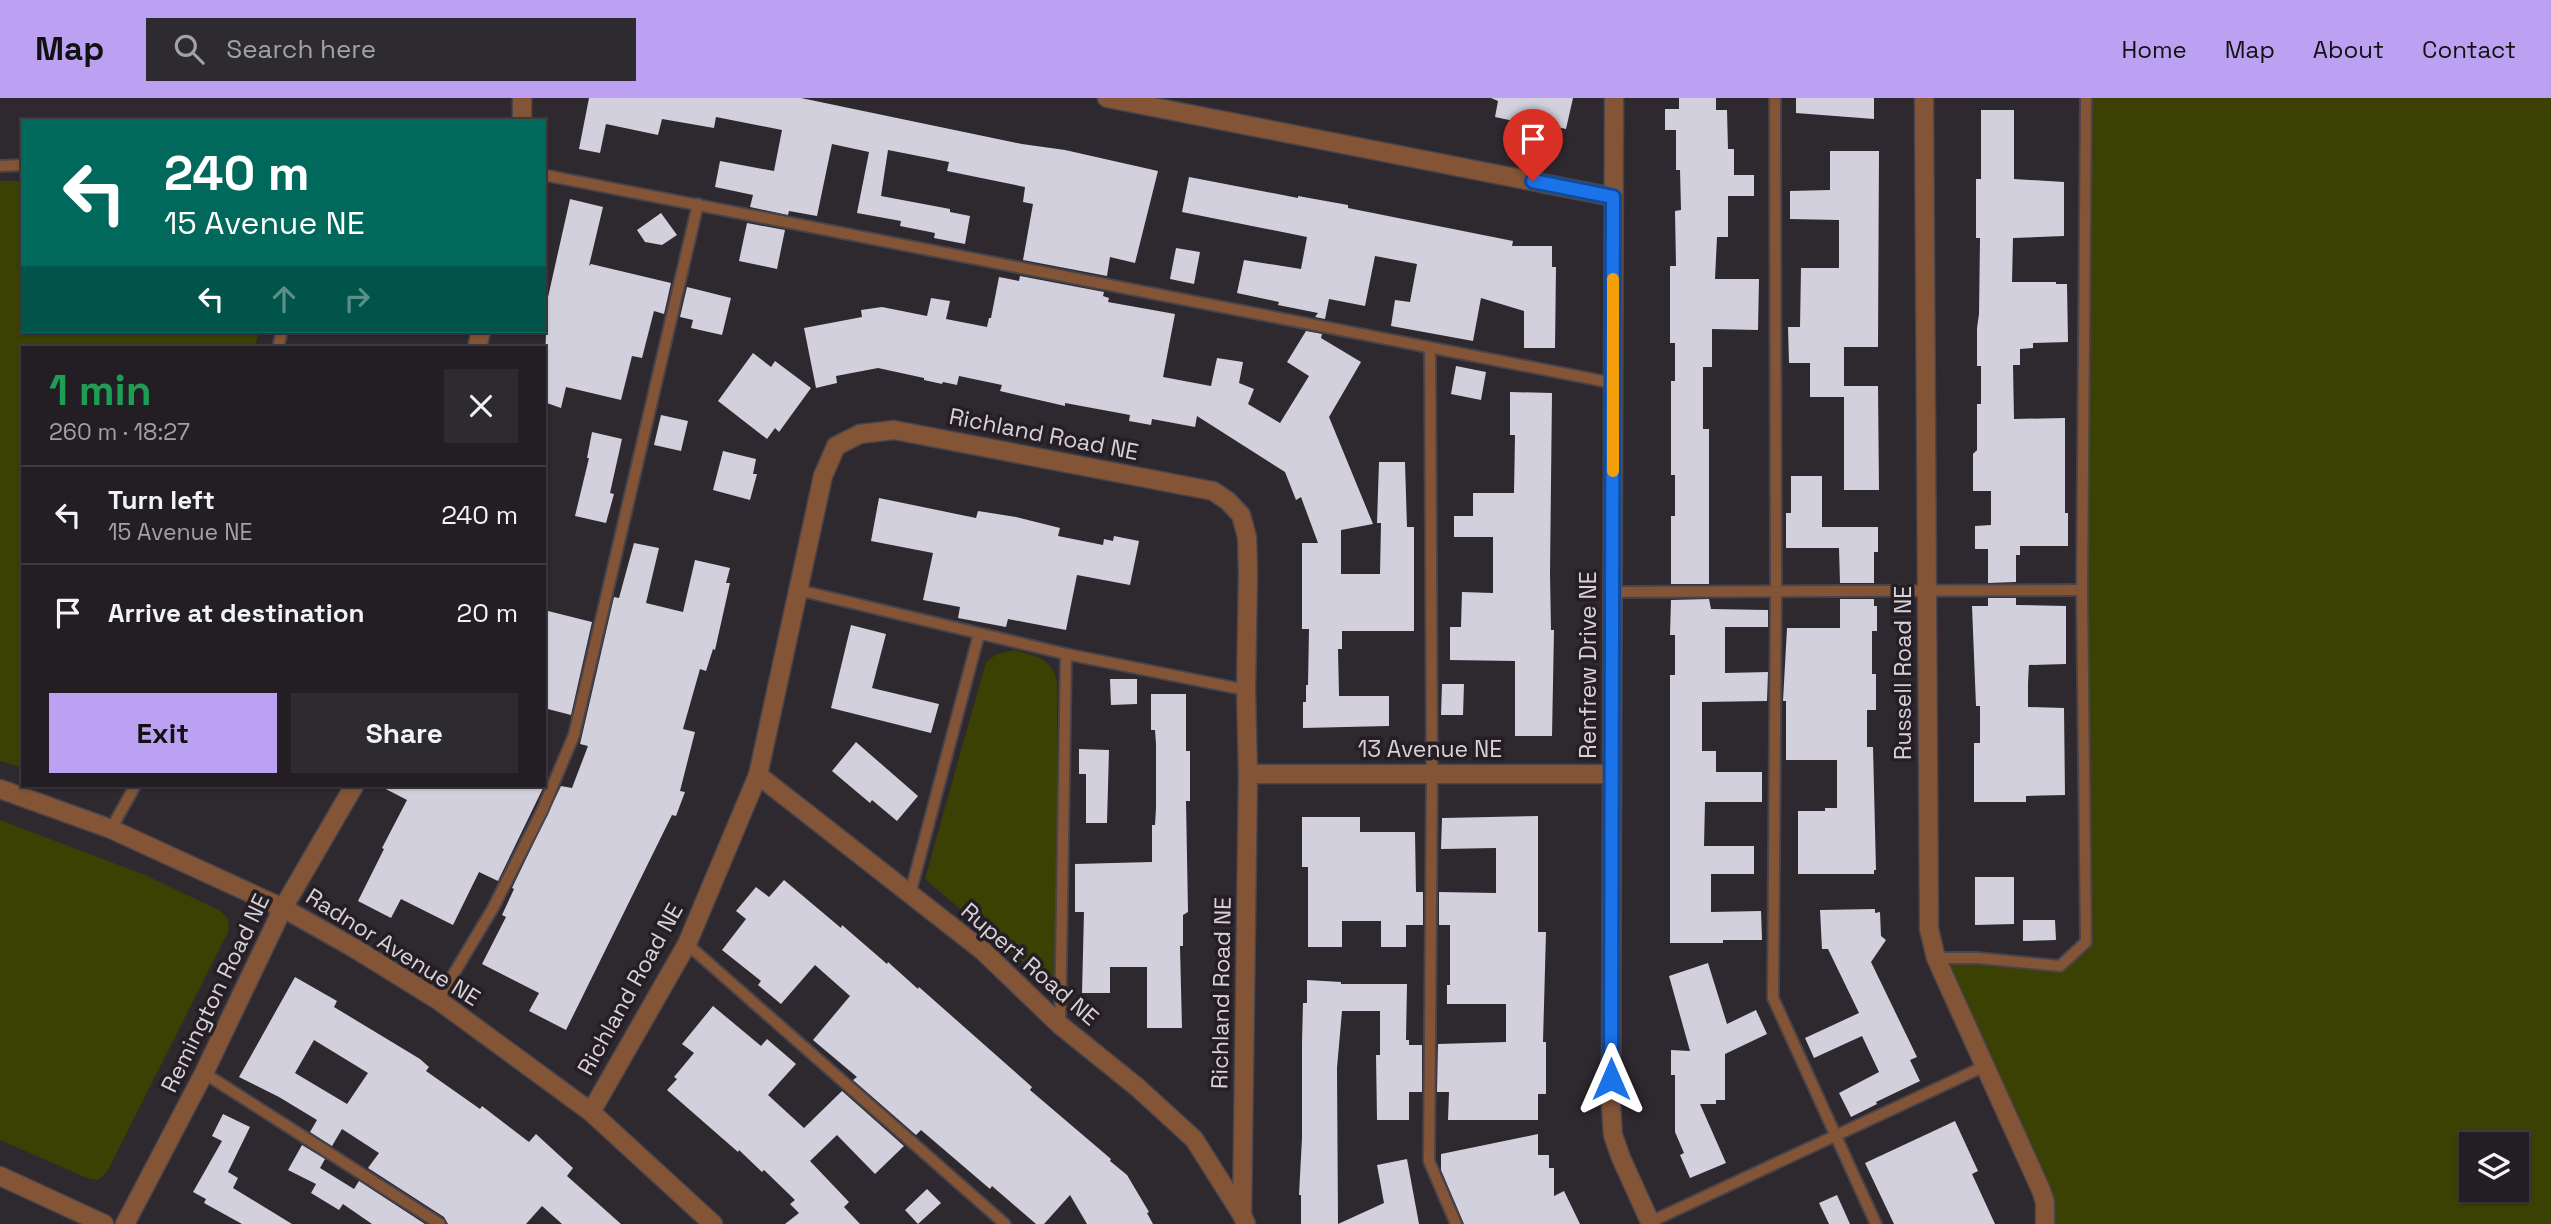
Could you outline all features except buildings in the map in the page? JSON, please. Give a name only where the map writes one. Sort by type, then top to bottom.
[{"type":"street","points":[[522,98],[522,119]]},
{"type":"street","points":[[1107,98],[1613,197]]},
{"type":"street","name":"Renfrew Drive NE","points":[[1614,98],[1611,1106],[1613,1135],[1620,1158],[1651,1223]]},
{"type":"street","name":"Russell Road NE","points":[[1924,98],[1929,929],[1936,958],[2041,1190],[2045,1202],[2045,1224]]},
{"type":"street","name":"Richland Road NE","points":[[591,1112],[688,944],[758,775],[823,476],[835,446],[860,435],[894,430],[1213,491],[1228,501],[1241,515],[1247,537],[1244,1219]]},
{"type":"street","name":"13 Avenue NE","points":[[1248,774],[1612,774]]},
{"type":"street","name":"Rupert Road NE","points":[[758,775],[982,951],[1060,1025],[1137,1087],[1194,1139],[1244,1219]]},
{"type":"street","name":"Remington Road NE","points":[[125,1224],[204,1073],[283,908],[353,787]]},
{"type":"street","name":"Radnor Avenue NE","points":[[0,789],[111,830],[283,908],[354,947],[438,1000],[591,1112],[713,1224]]},
{"type":"street","points":[[0,1176],[104,1224]]},
{"type":"lane","points":[[1775,98],[1773,998],[1876,1224]]},
{"type":"lane","points":[[1936,958],[1978,958],[2060,967],[2086,942],[2082,590],[2086,98]]},
{"type":"lane","points":[[0,166],[21,165]]},
{"type":"lane","points":[[546,175],[1613,383]]},
{"type":"lane","points":[[438,1000],[493,908],[542,811],[574,735],[698,204]]},
{"type":"lane","points":[[1430,348],[1432,774],[1429,1161],[1456,1224]]},
{"type":"lane","points":[[798,590],[1066,654],[1246,690]]},
{"type":"lane","points":[[1612,592],[2082,590]]},
{"type":"lane","points":[[910,894],[979,634]]},
{"type":"lane","points":[[1060,1025],[1066,654]]},
{"type":"lane","points":[[111,830],[134,787]]},
{"type":"lane","points":[[688,944],[1005,1224]]},
{"type":"lane","points":[[1651,1223],[1985,1066]]},
{"type":"lane","points":[[204,1073],[440,1224]]},
{"type":"green space","points":[[2086,98],[2551,98],[2551,1224],[2045,1224],[2046,1215],[1936,958],[2060,966],[2086,942]]},
{"type":"green space","points":[[0,181],[21,181],[21,333],[259,333],[255,346],[21,346],[21,767],[0,761]]},
{"type":"green space","points":[[1014,650],[1047,662],[1057,681],[1057,991],[925,879],[986,662],[997,654]]},
{"type":"green space","points":[[0,820],[145,875],[221,911],[228,919],[229,930],[107,1172],[98,1180],[87,1178],[0,1140]]},
{"type":"slow traffic","points":[[1613,279],[1613,471]]},
{"type":"route","points":[[1533,181],[1613,197],[1611,1079]]}]
